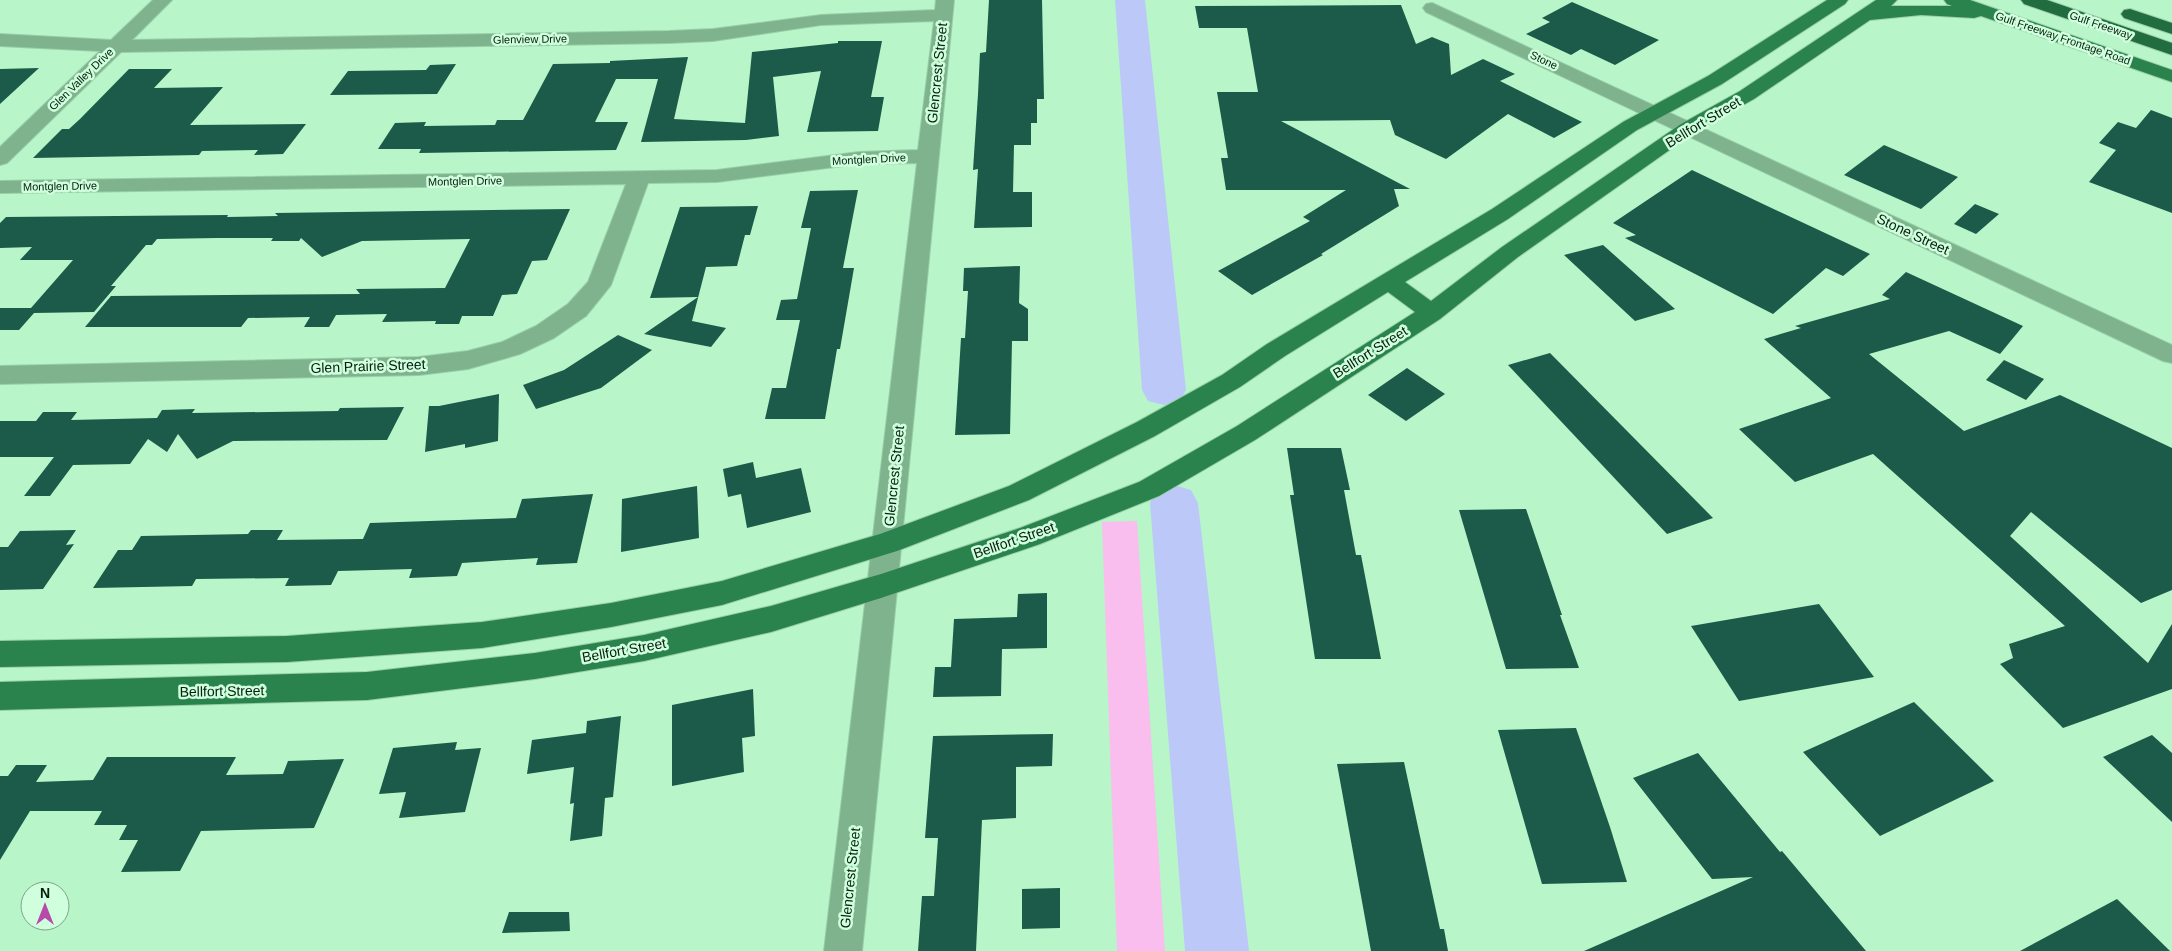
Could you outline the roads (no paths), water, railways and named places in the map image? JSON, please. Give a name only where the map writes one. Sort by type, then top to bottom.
[{"type":"highway","name":"Gulf Freeway","points":[[2030,0],[2172,49]]},
{"type":"highway","name":"Gulf Freeway","points":[[2116,10],[2172,29]]},
{"type":"main road","name":"Bellfort Street","points":[[0,696],[367,686],[535,666],[644,648],[771,619],[881,586],[1030,536],[1150,489],[1246,433],[1431,312],[1510,252],[1688,128],[1747,94],[1888,0]]},
{"type":"main road","name":"Gulf Freeway Frontage Road","points":[[1953,0],[2172,76]]},
{"type":"main road","points":[[1981,0],[2007,19]]},
{"type":"main road","points":[[0,654],[287,648],[372,644],[482,635],[611,615],[722,593],[887,543],[1019,493],[1146,429],[1231,381],[1276,350],[1500,214],[1630,126],[1715,80],[1832,2]]},
{"type":"main road","points":[[1866,15],[1890,11],[1937,10],[2007,19]]},
{"type":"main road","points":[[1389,282],[1431,312]]},
{"type":"street","name":"Glen Valley Drive","points":[[0,159],[163,0]]},
{"type":"street","name":"Glenview Drive","points":[[0,40],[116,46],[669,37],[713,35],[821,20],[944,7]]},
{"type":"street","name":"Glencrest Street","points":[[843,951],[944,7]]},
{"type":"street","name":"Stone","points":[[1432,8],[1655,112]]},
{"type":"street","name":"Stone Street","points":[[1655,112],[2172,355]]},
{"type":"street","name":"Montglen Drive","points":[[0,187],[717,176],[859,158],[928,156]]},
{"type":"street","name":"Glen Prairie Street","points":[[0,375],[419,366],[468,360],[511,348],[545,332],[577,310],[599,285],[639,178]]},
{"type":"waterway","points":[[1130,0],[1164,390]]},
{"type":"waterway","points":[[1174,503],[1217,951]]}]
